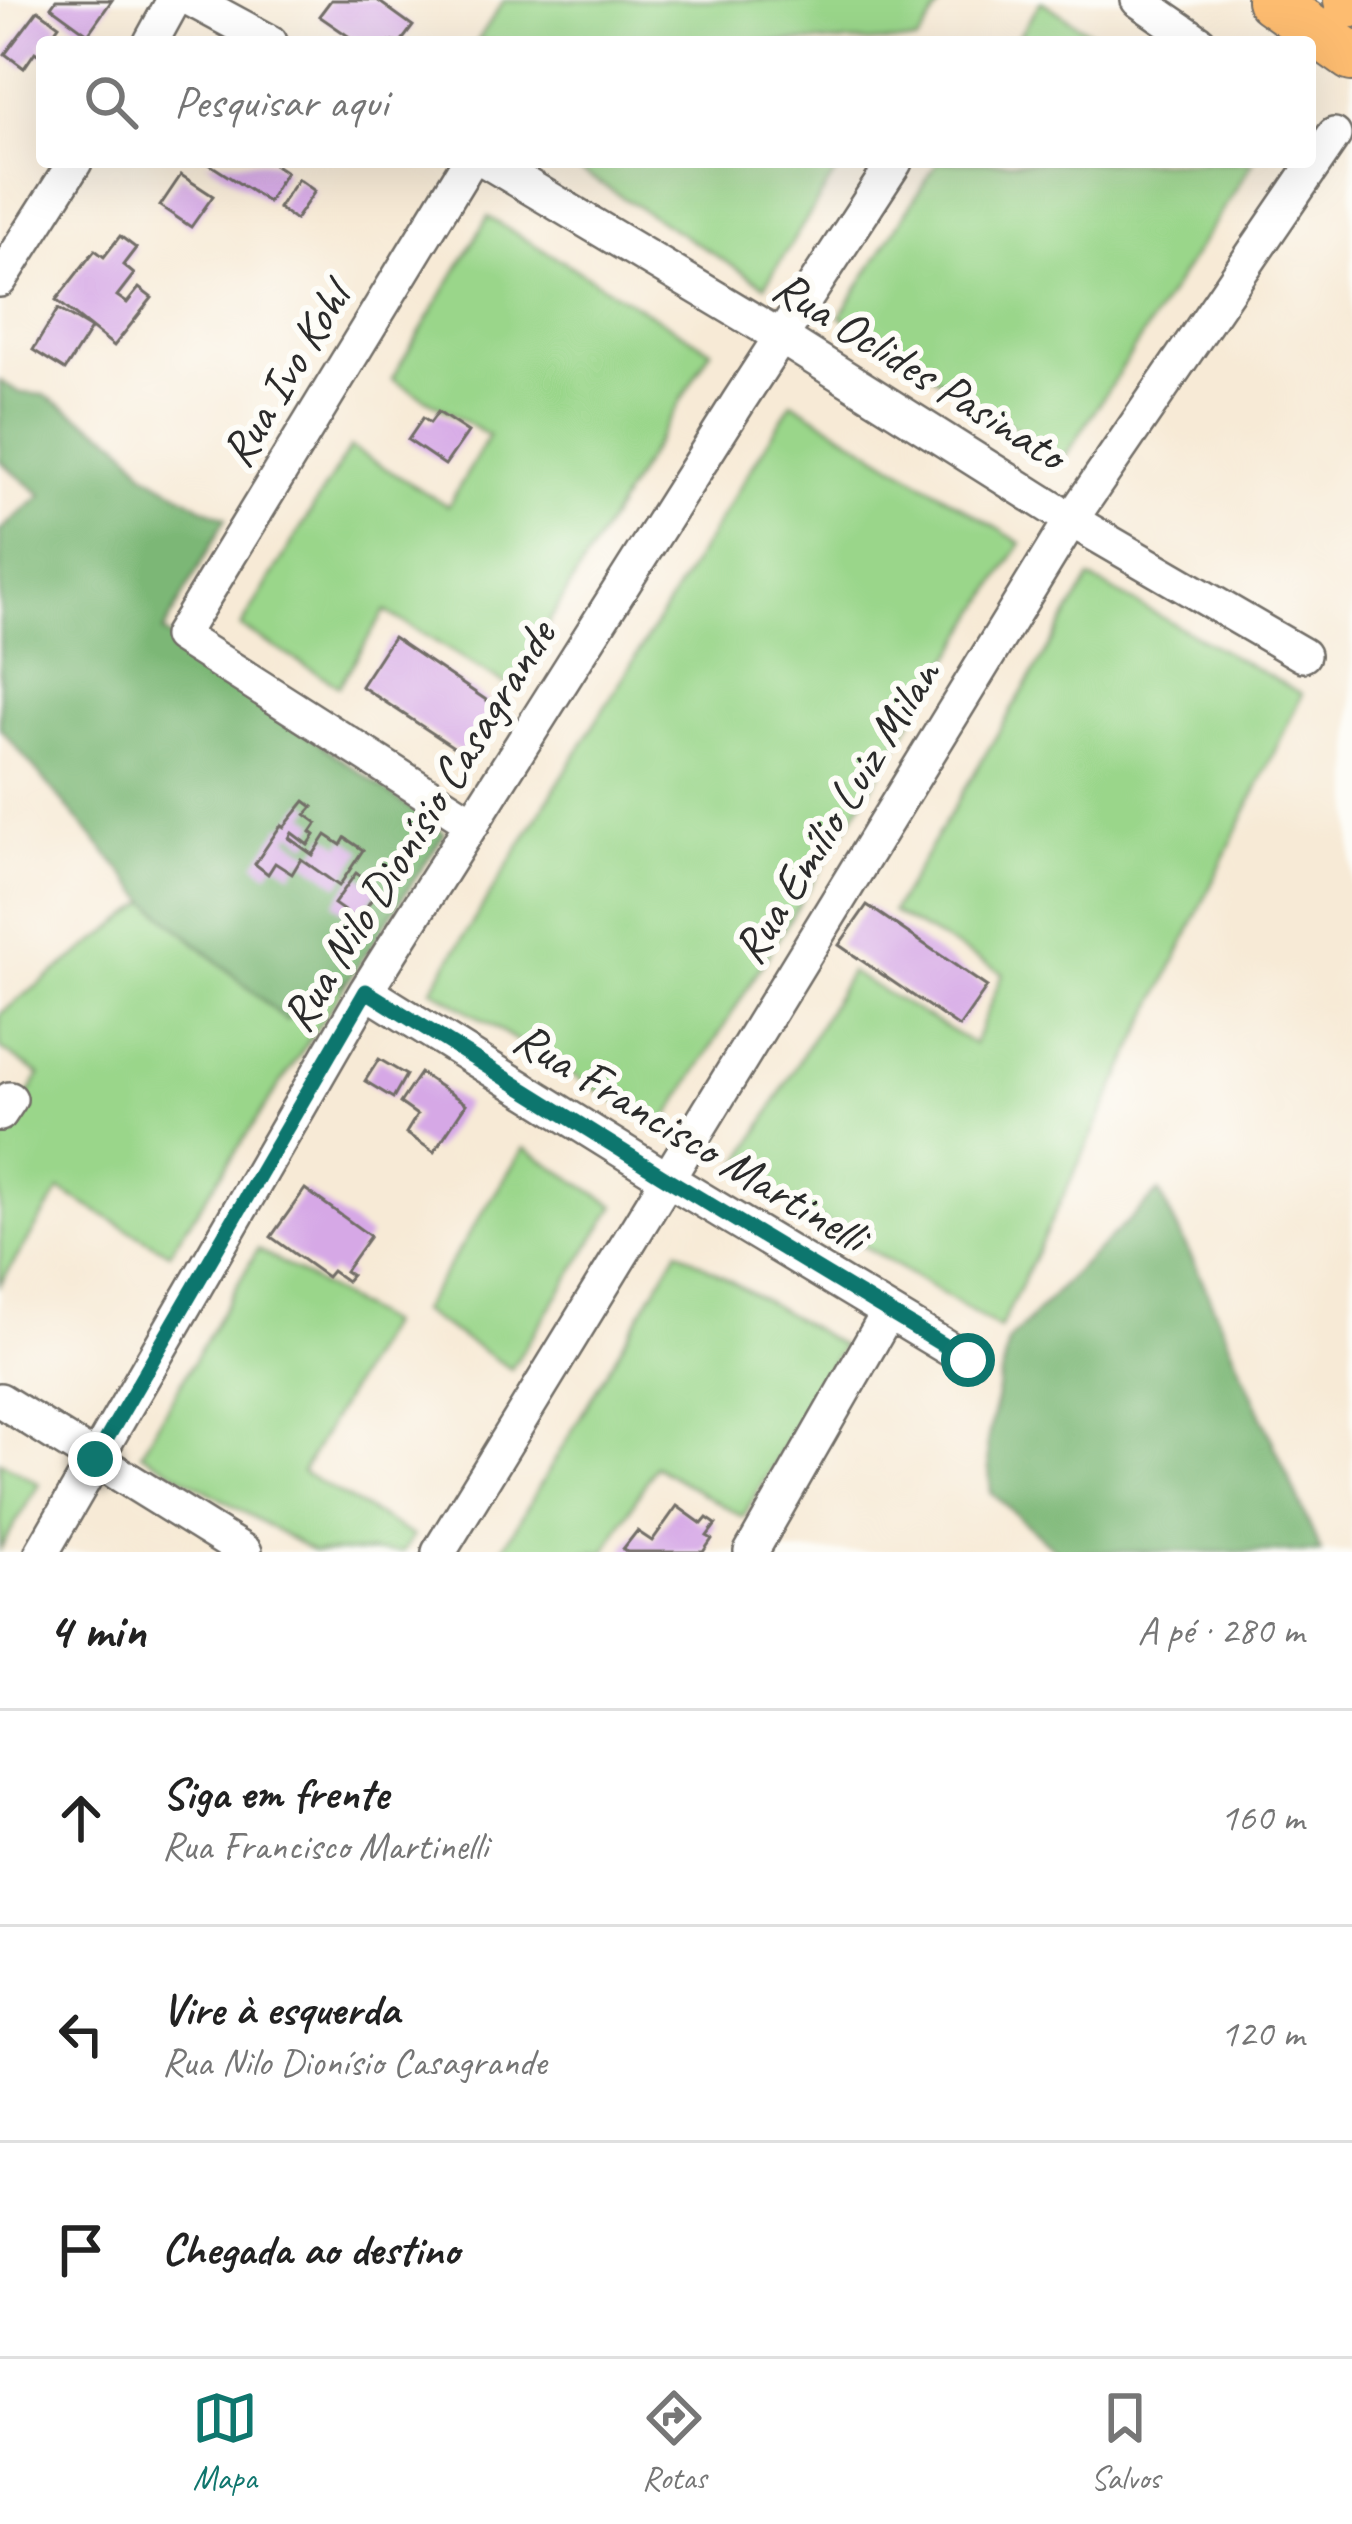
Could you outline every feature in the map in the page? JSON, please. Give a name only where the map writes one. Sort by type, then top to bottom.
[{"type":"highway","points":[[1271,0],[1352,57]]},
{"type":"street","points":[[154,36],[175,0]]},
{"type":"street","points":[[192,0],[259,36]]},
{"type":"street","points":[[1138,0],[1190,36]]},
{"type":"street","points":[[0,280],[71,168]]},
{"type":"street","name":"Rua Ivo Kohl","points":[[465,168],[180,636],[473,823]]},
{"type":"street","name":"Rua Oclides Pasinato","points":[[498,168],[781,337],[1071,520],[1303,655]]},
{"type":"street","name":"Rua Nilo Dionísio Casagrande","points":[[42,1552],[366,991],[891,168]]},
{"type":"street","name":"Rua Emílio Luiz Milan","points":[[439,1552],[1071,520],[1309,168]]},
{"type":"street","name":"Rua Francisco Martinelli","points":[[366,991],[968,1360]]},
{"type":"street","points":[[751,1552],[888,1312]]},
{"type":"street","points":[[0,1400],[245,1552]]},
{"type":"green space","points":[[504,0],[944,0],[921,36],[481,36]]},
{"type":"green space","points":[[1041,1],[1096,36],[1019,36]]},
{"type":"green space","points":[[576,168],[838,168],[765,286]]},
{"type":"green space","points":[[934,168],[1249,168],[1064,459],[840,316]]},
{"type":"green space","points":[[488,217],[711,350],[510,687],[385,611],[339,686],[241,627],[350,447],[448,506],[489,436],[392,379]]},
{"type":"green space","points":[[0,381],[21,393],[44,395],[120,442],[146,474],[226,518],[163,632],[445,833],[350,978],[286,1020],[148,902],[0,728],[0,531],[42,495],[0,461]]},
{"type":"green space","points":[[792,402],[1021,543],[661,1129],[432,989]]},
{"type":"green space","points":[[1090,578],[1302,694],[1000,1329],[737,1169],[850,972],[974,1044],[1003,973],[892,912]]},
{"type":"green space","points":[[148,902],[286,1020],[350,978],[169,1253],[60,1190],[0,1284],[0,1142],[40,1075],[0,1048],[0,1014]]},
{"type":"green space","points":[[524,1148],[615,1206],[511,1369],[420,1311]]},
{"type":"green space","points":[[1159,1192],[1321,1552],[1057,1552],[991,1492],[987,1443],[1008,1342]]},
{"type":"green space","points":[[258,1249],[387,1324],[302,1472],[413,1536],[403,1552],[314,1552],[141,1453]]},
{"type":"green space","points":[[678,1250],[842,1346],[743,1517],[655,1466],[605,1552],[501,1552]]},
{"type":"green space","points":[[0,1461],[39,1484],[0,1549]]},
{"type":"building","points":[[56,0],[112,0],[88,34],[51,7]]},
{"type":"building","points":[[331,0],[377,0],[413,26],[406,36],[348,36],[319,16]]},
{"type":"building","points":[[38,10],[59,25],[51,36],[36,36],[36,53],[24,68],[5,54]]},
{"type":"building","points":[[215,168],[280,168],[286,172],[268,202]]},
{"type":"building","points":[[181,175],[213,196],[191,227],[160,206]]},
{"type":"building","points":[[298,179],[315,191],[295,220],[278,208]]},
{"type":"building","points":[[120,236],[136,248],[123,265],[134,274],[117,296],[127,303],[139,288],[152,298],[114,346],[56,300],[95,250],[104,257]]},
{"type":"building","points":[[58,309],[91,329],[65,370],[33,350]]},
{"type":"building","points":[[438,412],[468,432],[445,465],[408,440],[423,418],[430,423]]},
{"type":"building","points":[[393,637],[495,706],[464,754],[361,686]]},
{"type":"building","points":[[305,801],[313,807],[306,815],[317,823],[311,832],[315,835],[308,845],[292,833],[289,838],[313,855],[326,835],[341,845],[345,838],[363,850],[339,886],[301,859],[292,874],[275,863],[268,874],[255,864],[281,825]]},
{"type":"building","points":[[356,873],[379,889],[357,920],[334,904]]},
{"type":"building","points":[[867,905],[987,987],[959,1027],[839,945]]},
{"type":"building","points":[[379,1059],[406,1075],[393,1098],[365,1081]]},
{"type":"building","points":[[420,1073],[466,1104],[434,1152],[406,1133],[417,1115],[400,1103]]},
{"type":"building","points":[[305,1189],[370,1236],[345,1271],[351,1275],[346,1281],[332,1271],[327,1277],[271,1237]]},
{"type":"building","points":[[677,1506],[702,1524],[707,1518],[716,1524],[703,1552],[623,1549],[637,1531],[652,1541]]},
{"type":"route","points":[[95,1459],[366,991],[968,1360]]}]
